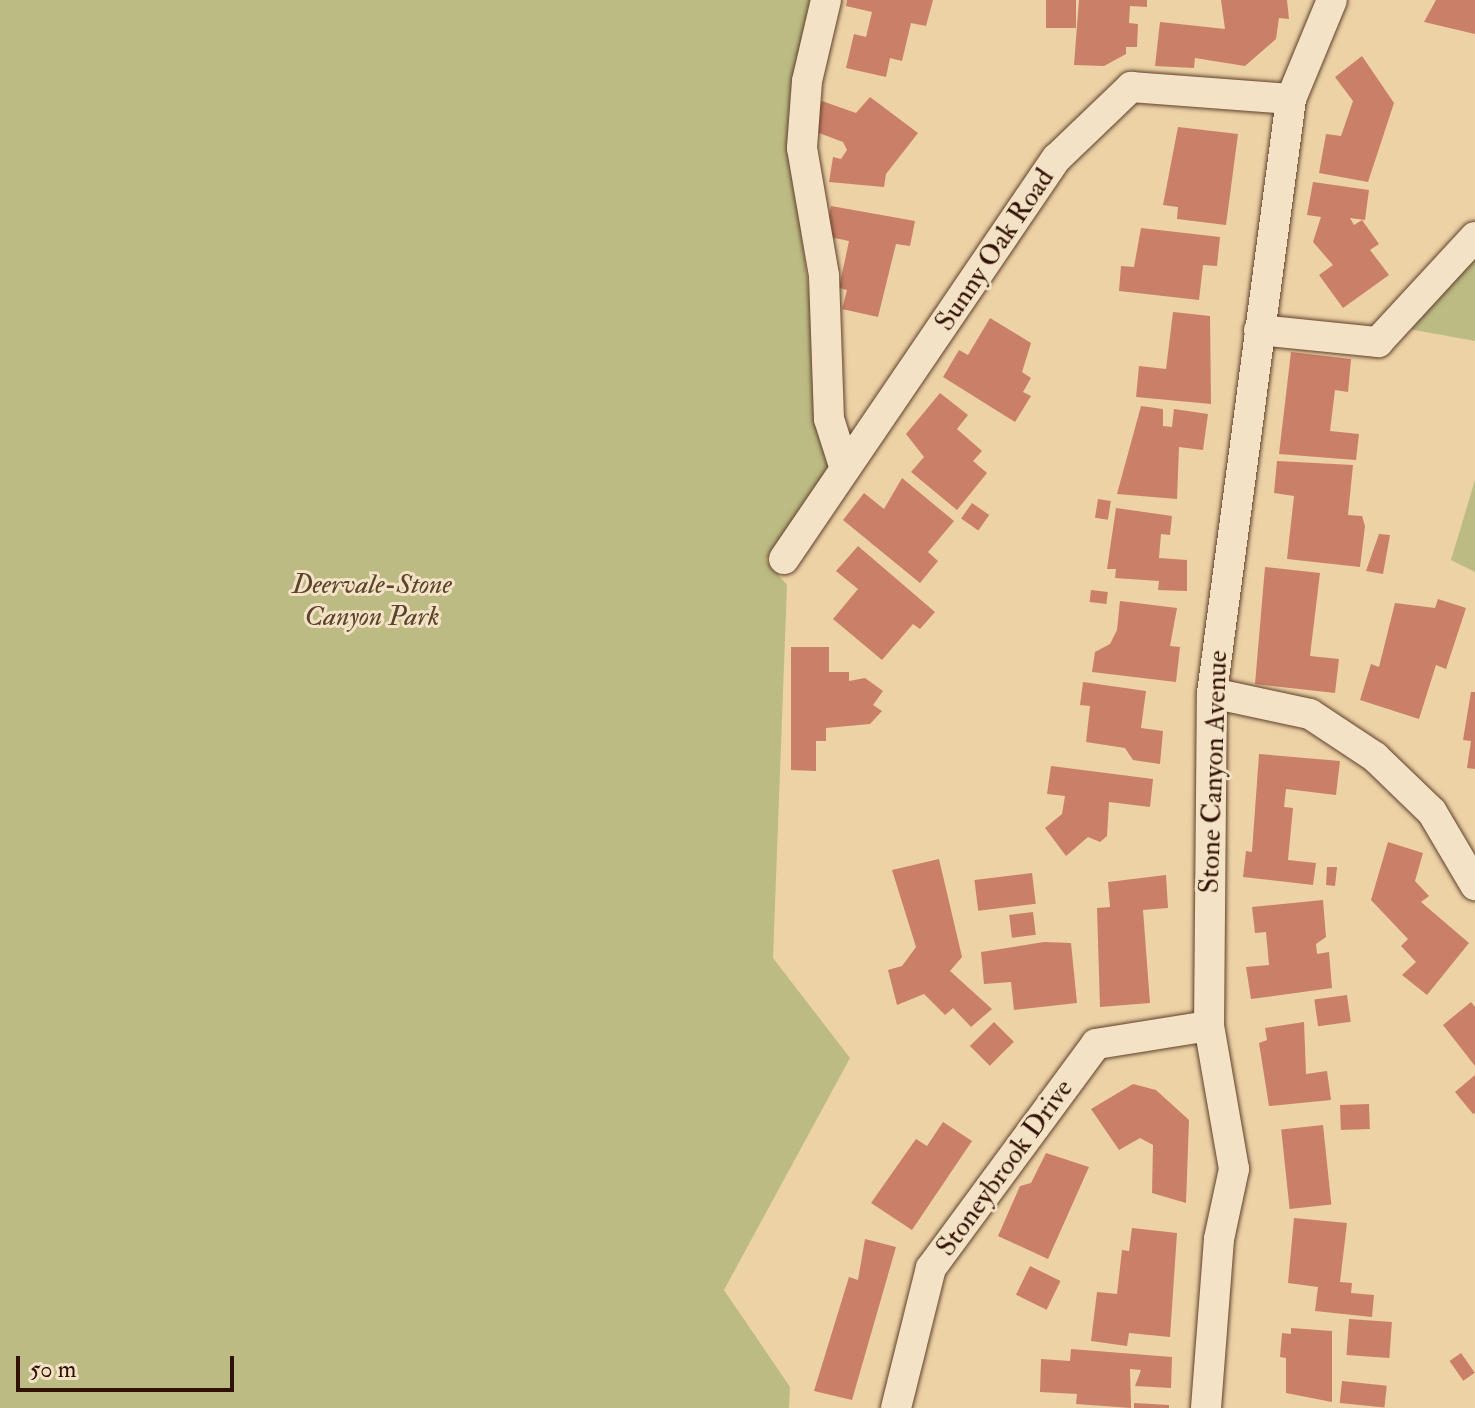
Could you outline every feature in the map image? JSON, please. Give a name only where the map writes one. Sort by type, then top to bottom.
[{"type":"street","points":[[826,0],[807,81],[802,148],[824,276],[829,419],[845,469]]},
{"type":"street","name":"Stone Canyon Avenue","points":[[1206,1408],[1219,1239],[1234,1169],[1209,1026],[1212,693],[1291,99],[1332,0]]},
{"type":"street","name":"Sunny Oak Road","points":[[784,559],[1057,158],[1131,87],[1291,99]]},
{"type":"street","points":[[1259,330],[1378,342],[1475,237]]},
{"type":"street","points":[[1212,693],[1310,714],[1375,757],[1432,812],[1475,885]]},
{"type":"street","name":"Stoneybrook Drive","points":[[896,1408],[931,1268],[1096,1044],[1209,1026]]},
{"type":"green space","name":"Deervale-Stone Canyon Park","points":[[0,0],[816,0],[796,191],[831,464],[766,560],[787,585],[773,958],[850,1058],[724,1290],[790,1387],[789,1408],[0,1408]]},
{"type":"green space","points":[[1475,257],[1475,341],[1409,329]]},
{"type":"green space","points":[[1475,480],[1475,572],[1451,560]]},
{"type":"building","points":[[847,0],[933,0],[926,26],[911,23],[902,61],[890,58],[886,77],[846,68],[854,34],[866,37],[872,12],[846,6]]},
{"type":"building","points":[[1046,0],[1076,0],[1076,28],[1046,28]]},
{"type":"building","points":[[1079,0],[1147,0],[1147,7],[1130,6],[1129,23],[1138,24],[1137,47],[1126,47],[1126,54],[1104,66],[1074,65]]},
{"type":"building","points":[[1221,0],[1287,0],[1289,19],[1279,18],[1276,39],[1245,66],[1195,58],[1194,68],[1155,66],[1160,22],[1225,29]]},
{"type":"building","points":[[1436,0],[1475,0],[1475,34],[1424,22]]},
{"type":"building","points":[[1362,56],[1394,103],[1368,182],[1319,173],[1326,134],[1341,136],[1353,101],[1335,77]]},
{"type":"building","points":[[870,97],[918,133],[886,174],[884,187],[829,182],[833,157],[841,159],[847,150],[843,142],[811,130],[822,101],[856,113]]},
{"type":"building","points":[[1178,127],[1238,134],[1226,225],[1177,219],[1178,207],[1163,205]]},
{"type":"building","points":[[1313,182],[1369,190],[1365,220],[1350,218],[1354,225],[1362,220],[1379,244],[1370,250],[1389,275],[1343,308],[1319,275],[1333,265],[1313,242],[1321,217],[1307,215]]},
{"type":"building","points":[[831,206],[915,221],[910,246],[896,244],[878,317],[842,309],[847,290],[839,288],[849,241],[825,236]]},
{"type":"building","points":[[1141,228],[1220,237],[1217,266],[1203,265],[1199,300],[1119,291],[1121,266],[1134,267]]},
{"type":"building","points":[[1173,312],[1210,316],[1211,404],[1136,397],[1139,366],[1166,369]]},
{"type":"building","points":[[990,318],[1031,343],[1022,372],[1031,378],[1023,392],[1031,396],[1015,422],[943,377],[959,350],[968,355]]},
{"type":"building","points":[[1291,352],[1351,359],[1348,392],[1335,390],[1330,431],[1359,434],[1356,460],[1279,454]]},
{"type":"building","points":[[940,393],[968,415],[957,429],[982,451],[973,461],[987,473],[957,510],[911,472],[924,457],[906,434]]},
{"type":"building","points":[[1141,406],[1163,409],[1163,426],[1172,427],[1174,409],[1208,414],[1203,450],[1179,447],[1177,499],[1117,494]]},
{"type":"building","points":[[1277,461],[1353,465],[1348,515],[1362,516],[1365,526],[1360,567],[1287,559],[1294,496],[1274,493]]},
{"type":"building","points":[[902,478],[954,521],[928,552],[938,561],[920,583],[843,520],[864,493],[884,509]]},
{"type":"building","points":[[1098,499],[1111,501],[1108,520],[1095,518]]},
{"type":"building","points":[[972,503],[989,515],[978,531],[961,519]]},
{"type":"building","points":[[1116,508],[1172,516],[1170,535],[1161,534],[1159,558],[1187,560],[1187,591],[1158,590],[1159,581],[1115,578],[1116,569],[1107,569]]},
{"type":"building","points":[[1379,534],[1390,535],[1383,574],[1366,571]]},
{"type":"building","points":[[858,546],[935,612],[920,629],[913,624],[882,660],[833,619],[858,589],[836,571]]},
{"type":"building","points":[[1265,567],[1320,573],[1310,656],[1339,659],[1335,693],[1255,684]]},
{"type":"building","points":[[1091,590],[1108,592],[1106,604],[1090,602]]},
{"type":"building","points":[[1438,599],[1466,608],[1446,669],[1436,665],[1419,719],[1360,700],[1371,664],[1379,667],[1395,603],[1435,608]]},
{"type":"building","points":[[1120,601],[1177,608],[1170,646],[1180,647],[1176,682],[1092,672],[1095,652],[1110,644],[1117,630]]},
{"type":"building","points":[[791,647],[829,647],[829,672],[849,672],[849,681],[865,678],[883,691],[873,705],[882,711],[870,724],[826,728],[826,741],[816,741],[816,771],[791,770]]},
{"type":"building","points":[[1083,682],[1146,691],[1141,728],[1163,731],[1160,764],[1133,760],[1125,748],[1086,742],[1090,706],[1080,705]]},
{"type":"building","points":[[1471,692],[1475,692],[1475,769],[1467,768],[1471,741],[1463,740]]},
{"type":"building","points":[[1259,754],[1340,761],[1336,795],[1286,789],[1284,807],[1293,808],[1288,860],[1316,863],[1313,885],[1243,877],[1246,851],[1252,852]]},
{"type":"building","points":[[1051,766],[1153,779],[1150,807],[1109,802],[1107,836],[1100,842],[1088,837],[1066,856],[1045,828],[1062,814],[1065,796],[1047,794]]},
{"type":"building","points":[[1388,842],[1423,853],[1415,881],[1429,896],[1421,902],[1469,943],[1427,995],[1402,975],[1416,962],[1401,946],[1408,939],[1371,900]]},
{"type":"building","points":[[939,859],[962,957],[950,971],[992,1009],[971,1027],[953,1008],[945,1015],[924,994],[897,1005],[888,970],[902,966],[916,947],[892,870]]},
{"type":"building","points":[[1327,867],[1337,867],[1335,886],[1326,885]]},
{"type":"building","points":[[1032,873],[1036,904],[978,911],[974,880]]},
{"type":"building","points":[[1166,875],[1168,908],[1143,910],[1150,1003],[1100,1007],[1097,908],[1110,907],[1108,882]]},
{"type":"building","points":[[1323,900],[1326,937],[1316,944],[1317,954],[1329,952],[1332,988],[1251,999],[1246,967],[1269,965],[1266,932],[1255,933],[1252,907]]},
{"type":"building","points":[[1033,912],[1036,935],[1012,938],[1009,915]]},
{"type":"building","points":[[1044,942],[1071,943],[1077,1003],[1014,1010],[1011,982],[984,984],[981,952]]},
{"type":"building","points":[[1347,995],[1351,1022],[1318,1026],[1314,1000]]},
{"type":"building","points":[[1471,1002],[1475,1007],[1475,1066],[1443,1025]]},
{"type":"building","points":[[994,1022],[1014,1042],[990,1066],[970,1046]]},
{"type":"building","points":[[1304,1022],[1306,1074],[1327,1071],[1331,1100],[1269,1106],[1259,1043],[1267,1040],[1265,1028]]},
{"type":"building","points":[[1475,1075],[1475,1113],[1473,1114],[1455,1092]]},
{"type":"building","points":[[1133,1084],[1156,1090],[1189,1120],[1186,1203],[1152,1193],[1153,1145],[1140,1138],[1119,1150],[1091,1109]]},
{"type":"building","points":[[1369,1104],[1370,1129],[1341,1130],[1340,1105]]},
{"type":"building","points":[[943,1122],[972,1141],[912,1230],[871,1203],[916,1139],[927,1146]]},
{"type":"building","points":[[1323,1125],[1331,1205],[1290,1209],[1281,1129]]},
{"type":"building","points":[[1046,1153],[1089,1167],[1048,1259],[998,1236],[1020,1186],[1031,1183]]},
{"type":"building","points":[[1294,1218],[1347,1223],[1340,1282],[1352,1283],[1351,1293],[1374,1295],[1372,1317],[1315,1311],[1318,1287],[1288,1283]]},
{"type":"building","points":[[1132,1228],[1177,1233],[1170,1337],[1129,1333],[1127,1346],[1091,1341],[1097,1292],[1117,1294],[1122,1250],[1129,1251]]},
{"type":"building","points":[[865,1239],[896,1247],[852,1400],[814,1391],[849,1277],[858,1280]]},
{"type":"building","points":[[1030,1266],[1061,1281],[1047,1310],[1016,1295]]},
{"type":"building","points":[[1349,1319],[1392,1322],[1389,1358],[1346,1355]]},
{"type":"building","points":[[1291,1328],[1332,1331],[1332,1402],[1286,1393],[1286,1358],[1280,1357],[1282,1333],[1291,1334]]},
{"type":"building","points":[[1071,1349],[1172,1357],[1171,1388],[1135,1386],[1141,1370],[1130,1369],[1131,1408],[1076,1404],[1077,1394],[1040,1392],[1041,1359],[1070,1361]]},
{"type":"building","points":[[1461,1353],[1475,1373],[1463,1381],[1450,1361]]},
{"type":"building","points":[[1342,1381],[1387,1386],[1384,1408],[1340,1403]]},
{"type":"building","points":[[1134,1403],[1169,1405],[1169,1408],[1134,1408]]}]
